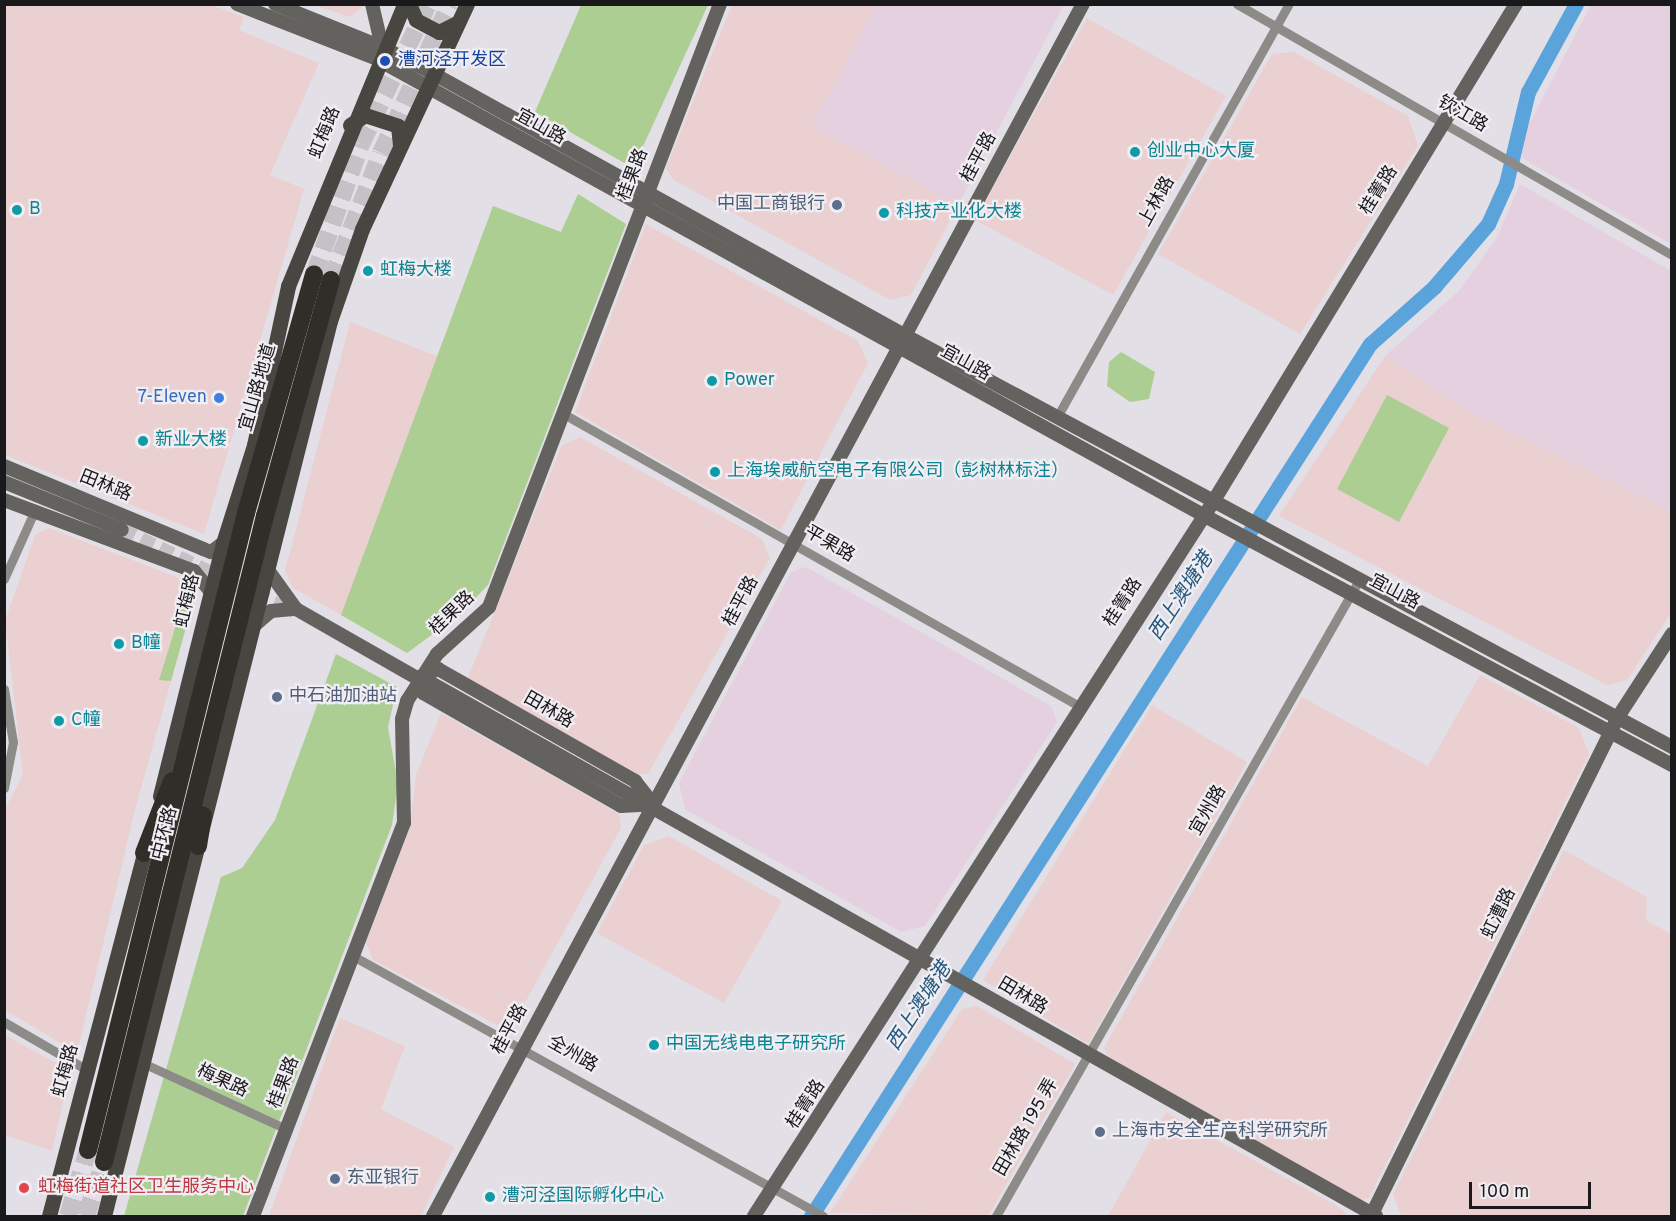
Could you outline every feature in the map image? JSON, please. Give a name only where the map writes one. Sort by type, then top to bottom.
[{"type":"highway","name":"宜山路地道","points":[[246,513],[322,277],[265,516]]},
{"type":"highway","name":"中环路","points":[[88,1150],[246,513]]},
{"type":"highway","name":"中环路","points":[[104,1162],[265,516]]},
{"type":"highway","points":[[144,853],[196,720]]},
{"type":"highway","points":[[198,846],[214,725]]},
{"type":"main road","name":"虹梅路","points":[[49,1216],[223,543],[254,445],[288,286],[350,125],[380,53],[404,4]]},
{"type":"main road","points":[[409,4],[416,20],[439,32],[459,21]]},
{"type":"main road","points":[[104,1216],[145,1064],[330,321],[362,229],[467,4]]},
{"type":"main road","points":[[350,125],[365,115],[398,126],[400,146]]},
{"type":"street","name":"宜山路","points":[[237,4],[380,53]]},
{"type":"street","name":"宜山路","points":[[275,4],[380,53],[431,81],[644,199],[899,348],[1203,515],[1259,543],[1356,586],[1618,717],[1671,747]]},
{"type":"street","points":[[372,4],[380,53]]},
{"type":"street","name":"桂果路","points":[[253,1216],[404,823],[408,796],[402,719],[417,678],[489,607],[720,4]]},
{"type":"street","name":"桂平路","points":[[433,1216],[1083,4]]},
{"type":"street","name":"钦江路","points":[[1236,4],[1671,255]]},
{"type":"street","name":"上林路","points":[[1057,417],[1288,4]]},
{"type":"street","name":"桂箐路","points":[[754,1216],[1079,706],[1213,502],[1516,4]]},
{"type":"street","name":"宜山路","points":[[644,199],[906,336],[1267,530],[1356,586],[1671,765]]},
{"type":"street","name":"平果路","points":[[562,413],[1079,706]]},
{"type":"street","name":"田林路","points":[[4,466],[212,552],[223,543]]},
{"type":"street","name":"田林路","points":[[4,482],[122,530]]},
{"type":"street","points":[[4,500],[194,571],[211,592]]},
{"type":"street","points":[[4,579],[34,512]]},
{"type":"street","points":[[125,546],[134,518]]},
{"type":"street","points":[[268,570],[296,609],[417,678],[423,693],[621,806],[654,804]]},
{"type":"street","name":"宜州路","points":[[1087,1057],[1356,586]]},
{"type":"street","points":[[256,624],[271,611],[296,609]]},
{"type":"street","name":"虹漕路","points":[[1373,1216],[1611,730],[1671,634]]},
{"type":"street","name":"田林路","points":[[417,678],[438,669],[635,781],[654,804]]},
{"type":"street","name":"田林路","points":[[434,684],[654,804],[1087,1057],[1373,1216]]},
{"type":"street","points":[[4,689],[13,742],[4,788]]},
{"type":"street","name":"全州路","points":[[353,956],[523,1046],[823,1216]]},
{"type":"street","points":[[4,1022],[87,1070]]},
{"type":"street","name":"田林路 195 弄","points":[[996,1216],[1087,1057]]},
{"type":"street","name":"梅果路","points":[[145,1064],[286,1129]]},
{"type":"shaded area","points":[[4,5],[211,5],[244,17],[239,30],[319,63],[270,175],[304,189],[204,534],[5,455]]},
{"type":"shaded area","points":[[314,5],[365,5],[350,17]]},
{"type":"shaded area","points":[[732,5],[877,5],[812,126],[958,205],[911,295],[890,300],[674,180],[666,168]]},
{"type":"shaded area","points":[[877,5],[1064,5],[958,205],[812,126]]},
{"type":"shaded area","points":[[1591,5],[1671,5],[1671,244],[1522,158],[1524,134]]},
{"type":"shaded area","points":[[1087,18],[1226,96],[1113,295],[975,220]]},
{"type":"shaded area","points":[[1294,52],[1408,116],[1418,146],[1300,334],[1158,254],[1272,54]]},
{"type":"shaded area","points":[[1520,184],[1671,271],[1671,511],[1466,410],[1385,356],[1459,291],[1496,239]]},
{"type":"shaded area","points":[[646,224],[858,341],[868,363],[781,530],[575,412]]},
{"type":"shaded area","points":[[350,322],[439,357],[341,615],[293,588],[285,571]]},
{"type":"shaded area","points":[[1385,356],[1466,410],[1671,511],[1671,613],[1627,680],[1607,685],[1279,516]]},
{"type":"shaded area","points":[[580,437],[762,539],[770,558],[648,774],[638,774],[467,680],[562,445]]},
{"type":"shaded area","points":[[49,528],[189,582],[194,599],[136,806],[77,1053],[5,1010],[4,811],[23,775],[5,621],[35,535]]},
{"type":"shaded area","points":[[806,567],[1051,706],[1057,722],[925,926],[901,932],[685,809],[679,783],[791,572]]},
{"type":"shaded area","points":[[1480,675],[1579,728],[1589,754],[1369,1198],[1360,1200],[1110,1061],[1104,1048],[1302,697],[1428,766]]},
{"type":"shaded area","points":[[1152,705],[1247,762],[1088,1044],[983,980]]},
{"type":"shaded area","points":[[441,713],[619,814],[621,828],[517,1017],[497,1025],[373,960],[366,943],[410,828],[416,775]]},
{"type":"shaded area","points":[[669,836],[782,901],[724,1003],[597,933],[644,845]]},
{"type":"shaded area","points":[[1564,850],[1647,897],[1646,920],[1671,934],[1671,1216],[1401,1216],[1393,1194]]},
{"type":"shaded area","points":[[977,1006],[1075,1064],[988,1216],[830,1213],[962,1009]]},
{"type":"shaded area","points":[[340,1018],[405,1046],[381,1109],[454,1147],[421,1216],[269,1216]]},
{"type":"shaded area","points":[[5,1035],[70,1071],[52,1151],[5,1135]]},
{"type":"shaded area","points":[[1166,1112],[1337,1206],[1349,1216],[1108,1216]]},
{"type":"green space","points":[[581,5],[708,5],[633,168],[535,112]]},
{"type":"green space","points":[[578,194],[626,224],[488,585],[460,614],[407,653],[341,615],[493,206],[561,232]]},
{"type":"green space","points":[[1121,352],[1155,372],[1149,399],[1130,402],[1107,386],[1109,362]]},
{"type":"green space","points":[[1387,395],[1449,428],[1399,522],[1337,489]]},
{"type":"green space","points":[[185,596],[194,599],[171,681],[159,680]]},
{"type":"green space","points":[[336,654],[397,687],[388,727],[398,784],[392,825],[243,1216],[124,1216],[221,877],[242,868],[275,820]]},
{"type":"waterway","name":"西上澳塘港","points":[[811,1216],[1370,344],[1434,287],[1488,224],[1506,184],[1528,92],[1576,4]]},
{"type":"tunnel","points":[[314,275],[361,144],[428,4]]},
{"type":"tunnel","points":[[331,280],[381,153],[450,4]]},
{"type":"tunnel","points":[[122,530],[293,612]]},
{"type":"tunnel","points":[[68,1216],[88,1150]]},
{"type":"tunnel","points":[[86,1216],[104,1162]]},
{"type":"place","name":"漕河泾开发区","points":[[385,61]]},
{"type":"place","name":"创业中心大厦","points":[[1135,152]]},
{"type":"place","name":"中国工商银行","points":[[837,205]]},
{"type":"place","name":"B","points":[[17,210]]},
{"type":"place","name":"科技产业化大楼","points":[[884,213]]},
{"type":"place","name":"虹梅大楼","points":[[368,271]]},
{"type":"place","name":"Power","points":[[712,381]]},
{"type":"place","name":"7-Eleven","points":[[219,398]]},
{"type":"place","name":"新业大楼","points":[[143,441]]},
{"type":"place","name":"上海埃威航空电子有限公司（彭树林标注）","points":[[715,472]]},
{"type":"place","name":"B幢","points":[[119,644]]},
{"type":"place","name":"中石油加油站","points":[[277,697]]},
{"type":"place","name":"C幢","points":[[59,721]]},
{"type":"place","name":"中国无线电电子研究所","points":[[654,1045]]},
{"type":"place","name":"上海市安全生产科学研究所","points":[[1100,1132]]},
{"type":"place","name":"东亚银行","points":[[335,1179]]},
{"type":"place","name":"虹梅街道社区卫生服务中心","points":[[24,1188]]},
{"type":"place","name":"漕河泾国际孵化中心","points":[[490,1197]]}]
